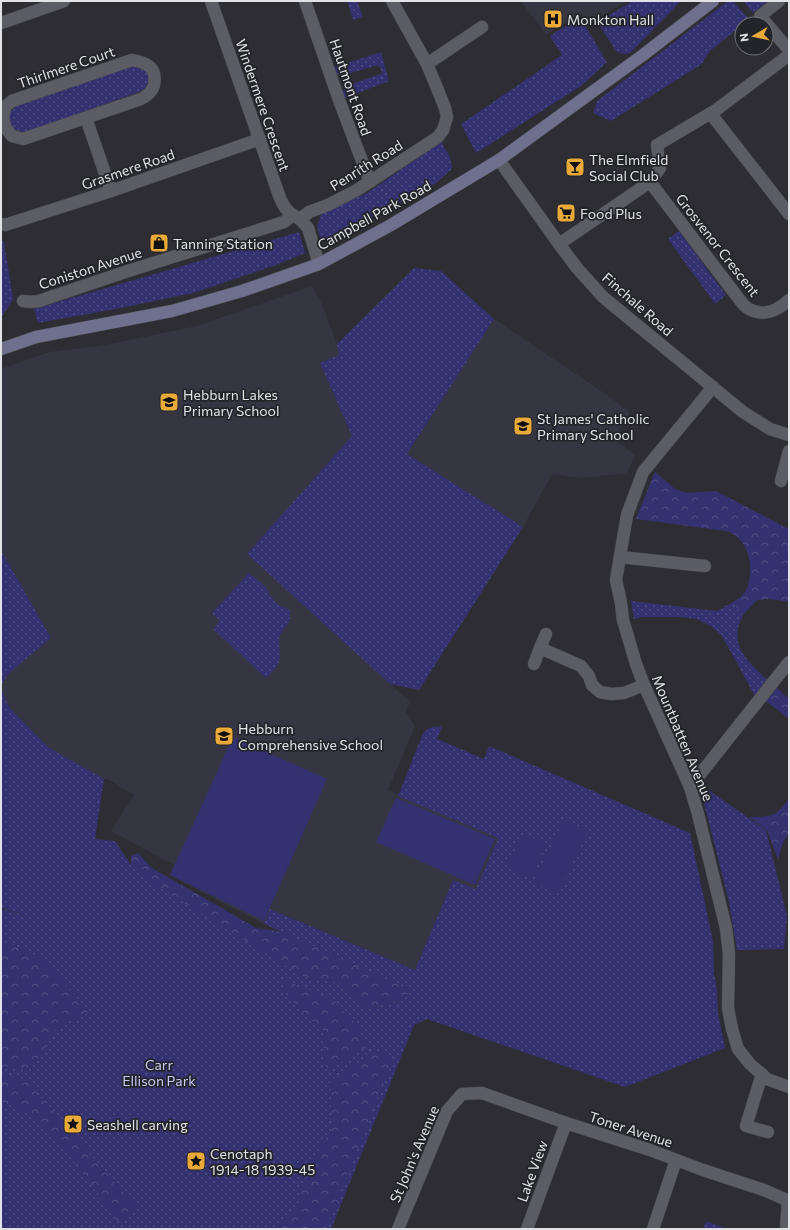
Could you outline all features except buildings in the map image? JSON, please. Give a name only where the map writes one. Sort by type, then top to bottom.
[{"type":"street","points":[[1,23],[64,1]]},
{"type":"street","name":"Windermere Crescent","points":[[211,1],[283,205],[288,212],[296,217]]},
{"type":"street","name":"Hautmont Road","points":[[305,1],[342,108],[370,182]]},
{"type":"street","points":[[392,1],[427,64],[482,27]]},
{"type":"street","name":"Campbell Park Road","points":[[1,348],[36,337],[172,310],[242,291],[319,264],[391,225],[499,160],[643,55],[712,1]]},
{"type":"street","points":[[779,1],[760,16],[789,50]]},
{"type":"street","points":[[559,244],[650,182],[660,168],[657,145],[710,114],[789,55]]},
{"type":"street","name":"Thirlmere Court","points":[[132,60],[141,62],[150,67],[154,74],[155,83],[152,90],[141,99],[86,118],[23,140],[12,136],[5,127],[3,116],[6,106],[12,101],[132,60]]},
{"type":"street","name":"Penrith Road","points":[[296,217],[328,205],[357,190],[438,137],[443,130],[447,117],[427,64]]},
{"type":"street","points":[[710,114],[789,214]]},
{"type":"street","points":[[86,118],[111,191]]},
{"type":"street","name":"Grasmere Road","points":[[3,225],[111,191],[260,139]]},
{"type":"street","name":"Finchale Road","points":[[499,160],[577,268],[603,297],[743,412],[770,429],[789,435]]},
{"type":"street","name":"Grosvenor Crescent","points":[[650,182],[736,296],[748,309],[766,314],[781,308],[789,300]]},
{"type":"street","points":[[296,217],[308,228],[319,264]]},
{"type":"street","name":"Coniston Avenue","points":[[23,301],[39,301],[296,217]]},
{"type":"street","name":"Mountbatten Avenue","points":[[713,387],[643,472],[627,515],[616,580],[623,620],[636,664],[690,787],[698,814],[726,928],[729,954],[728,1008],[738,1049],[750,1064],[767,1079],[789,1087]]},
{"type":"street","points":[[781,481],[789,451]]},
{"type":"street","points":[[620,557],[705,566]]},
{"type":"street","points":[[534,664],[546,634]]},
{"type":"street","points":[[540,648],[581,666],[589,676],[592,685],[600,692],[611,694],[624,693],[644,685]]},
{"type":"street","points":[[690,787],[789,662]]},
{"type":"street","points":[[762,1074],[746,1126],[768,1132]]},
{"type":"street","name":"Toner Avenue","points":[[462,1094],[482,1093],[764,1190],[788,1201]]},
{"type":"street","name":"St John's Avenue","points":[[398,1229],[447,1111],[462,1094]]},
{"type":"street","name":"Lake View","points":[[527,1229],[566,1123]]},
{"type":"street","points":[[653,1229],[676,1160]]},
{"type":"street","points":[[786,1229],[788,1201]]},
{"type":"shaded area","name":"Monkton Hall","points":[[521,1],[627,1],[587,24],[580,14],[546,35]]},
{"type":"shaded area","name":"Hebburn Comprehensive School","points":[[312,286],[321,302],[337,344],[339,355],[320,363],[352,436],[248,554],[410,702],[406,712],[415,726],[388,790],[498,838],[476,890],[453,880],[415,970],[271,909],[264,924],[169,875],[174,865],[111,831],[134,795],[108,779],[104,779],[48,747],[9,707],[1,687],[8,674],[51,638],[1,550],[1,369],[49,352],[105,345],[197,326]]},
{"type":"shaded area","name":"St James' Catholic Primary School","points":[[494,319],[630,412],[614,439],[636,455],[626,473],[582,478],[552,474],[523,527],[407,454]]},
{"type":"green space","points":[[347,1],[357,1],[363,17],[353,20]]},
{"type":"green space","points":[[633,1],[681,1],[630,53],[624,54],[617,52],[597,22]]},
{"type":"green space","points":[[728,1],[733,1],[746,16],[734,16],[734,31],[709,52],[702,64],[611,121],[593,113],[597,101]]},
{"type":"green space","points":[[743,1],[768,1],[753,13]]},
{"type":"green space","points":[[580,17],[607,62],[581,86],[476,153],[461,124],[562,55],[550,36]]},
{"type":"green space","points":[[381,52],[389,81],[339,100],[346,86],[383,73],[378,65],[340,76],[329,69]]},
{"type":"green space","points":[[132,66],[145,68],[148,74],[147,84],[144,90],[27,132],[15,129],[10,123],[9,116],[11,111],[18,105]]},
{"type":"green space","points":[[441,142],[450,157],[452,169],[436,183],[328,240],[321,241],[317,226],[322,213],[367,193]]},
{"type":"green space","points":[[679,231],[726,295],[715,304],[668,239]]},
{"type":"green space","points":[[299,232],[305,253],[276,265],[193,293],[38,323],[34,309]]},
{"type":"green space","points":[[1,240],[4,242],[13,299],[1,318]]},
{"type":"green space","points":[[414,268],[441,271],[494,319],[407,454],[523,527],[419,690],[390,684],[247,554],[352,436],[320,363],[339,355],[337,344]]},
{"type":"green space","points":[[655,472],[675,489],[687,493],[716,491],[789,529],[789,602],[770,599],[757,600],[743,615],[733,602],[746,590],[749,581],[750,567],[746,548],[738,538],[726,531],[636,519]]},
{"type":"green space","points":[[1,550],[51,638],[8,674],[1,687]]},
{"type":"green space","points":[[249,573],[266,587],[270,596],[277,604],[290,610],[289,622],[279,638],[279,662],[276,668],[266,678],[213,629],[220,621],[212,613]]},
{"type":"green space","points":[[631,601],[717,611],[733,602],[743,615],[737,635],[742,652],[768,681],[756,698],[721,635],[712,627],[697,619],[680,617],[642,617],[634,619]]},
{"type":"green space","name":"Carr Ellison Park","points":[[1,687],[9,707],[48,747],[104,779],[95,839],[115,841],[131,865],[304,977],[333,981],[367,1009],[398,1001],[412,991],[264,924],[270,909],[415,970],[453,880],[476,889],[498,838],[398,796],[423,733],[429,728],[442,727],[437,739],[484,759],[489,746],[690,833],[713,941],[714,974],[717,988],[718,1013],[725,1048],[625,1087],[427,1019],[414,1025],[331,1229],[1,1229],[1,909],[33,917],[1,908]]},
{"type":"green space","points":[[777,688],[789,699],[789,719],[766,701]]},
{"type":"green space","points":[[233,737],[327,779],[264,921],[170,875]]},
{"type":"green space","points":[[704,787],[766,830],[787,916],[784,949],[737,950],[729,902],[701,791]]},
{"type":"green space","points":[[396,798],[495,839],[475,885],[376,842]]},
{"type":"green space","points":[[789,799],[789,832],[782,845],[778,860],[767,830],[749,817],[772,815],[780,810]]},
{"type":"green space","points":[[564,821],[588,830],[559,894],[533,882]]},
{"type":"green space","points":[[522,834],[547,843],[531,878],[506,868]]},
{"type":"green space","points":[[138,853],[152,868],[256,928],[283,932],[412,991],[398,1001],[367,1009],[333,981],[304,977],[144,878],[131,865],[131,856]]},
{"type":"green space","points":[[1,941],[14,945],[40,957],[74,994],[88,1013],[56,1028],[49,1036],[43,1051],[34,1063],[24,1070],[1,1065]]},
{"type":"green space","points":[[282,980],[332,998],[355,1023],[368,1046],[327,1071],[323,1058],[325,1032],[301,1011],[284,991]]},
{"type":"green space","points":[[383,1051],[394,1057],[326,1229],[276,1229],[293,1215],[315,1156],[332,1129],[330,1081],[371,1054]]},
{"type":"green space","points":[[1,1074],[25,1079],[136,1207],[119,1222],[64,1148],[27,1113],[1,1101]]},
{"type":"green space","points":[[706,1221],[727,1229],[703,1229]]},
{"type":"place","name":"Monkton Hall","points":[[553,19]]},
{"type":"place","name":"The Elmfield Social Club","points":[[575,167]]},
{"type":"place","name":"Food Plus","points":[[566,213]]},
{"type":"place","name":"Tanning Station","points":[[159,243]]},
{"type":"place","name":"Hebburn Lakes Primary School","points":[[169,402]]},
{"type":"place","name":"St James' Catholic Primary School","points":[[523,426]]},
{"type":"place","name":"Hebburn Comprehensive School","points":[[224,736]]},
{"type":"place","name":"Seashell carving","points":[[73,1124]]},
{"type":"place","name":"Cenotaph 1914-18 1939-45","points":[[196,1161]]}]
